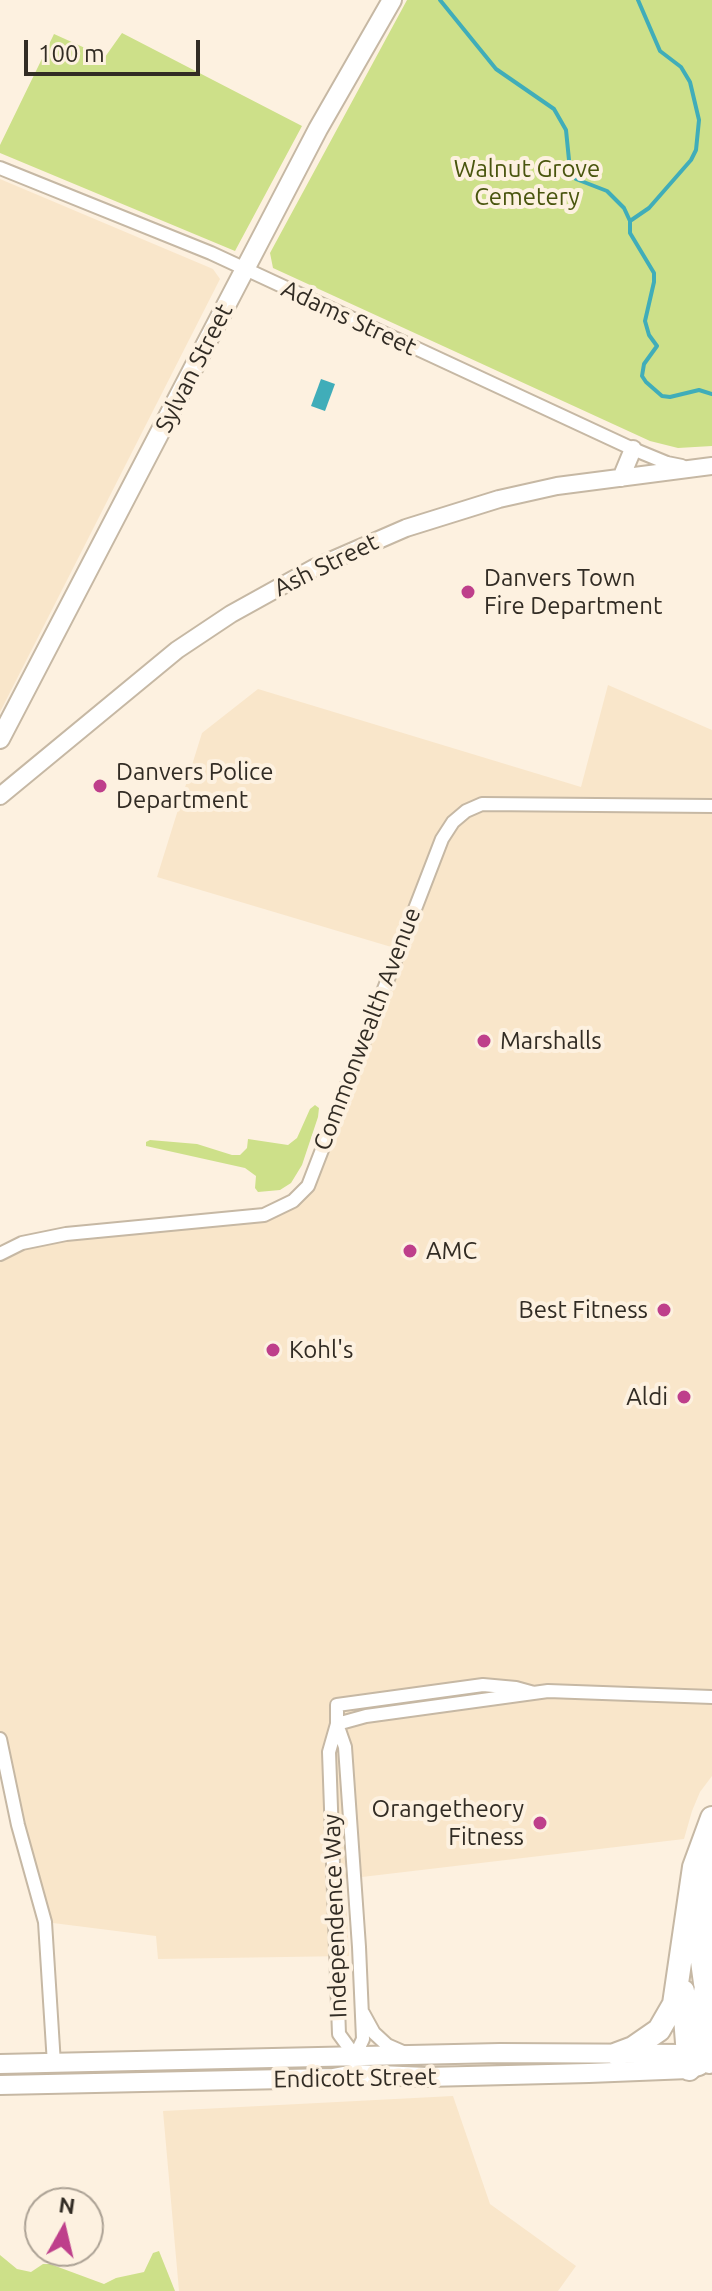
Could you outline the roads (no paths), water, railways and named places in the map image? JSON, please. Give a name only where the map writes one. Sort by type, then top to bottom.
[{"type":"highway","points":[[617,2054],[658,2031],[674,2004],[694,1867],[712,1818]]},
{"type":"highway","points":[[700,2062],[708,1994],[702,1938],[712,1859]]},
{"type":"highway","points":[[681,1966],[700,2062]]},
{"type":"main road","name":"Sylvan Street","points":[[0,739],[318,129],[392,0]]},
{"type":"main road","name":"Endicott Street","points":[[0,2085],[333,2078],[354,2065],[409,2054],[617,2054],[700,2062]]},
{"type":"main road","name":"Endicott Street","points":[[0,2064],[354,2065],[482,2076],[700,2062]]},
{"type":"main road","points":[[54,2064],[55,2084]]},
{"type":"street","name":"Adams Street","points":[[0,168],[211,253],[633,449],[667,463],[705,466]]},
{"type":"street","points":[[621,478],[633,449]]},
{"type":"street","name":"Ash Street","points":[[0,796],[177,650],[237,610],[371,541],[485,503],[557,486],[705,466]]},
{"type":"street","name":"Commonwealth Avenue","points":[[0,1254],[22,1243],[66,1234],[264,1215],[293,1201],[308,1186],[442,839],[453,822],[466,811],[482,804],[712,806]]},
{"type":"street","name":"Independence Way","points":[[354,2065],[339,2034],[329,1752],[337,1724],[337,1705],[483,1685],[534,1693]]},
{"type":"street","name":"Independence Way","points":[[337,1724],[366,1716],[548,1691],[712,1697]]},
{"type":"street","name":"Independence Way","points":[[337,1724],[345,1747],[362,2010],[363,2039],[354,2065]]},
{"type":"street","points":[[0,1739],[18,1825],[45,1922],[54,2064]]},
{"type":"street","name":"Independence Way","points":[[362,2010],[380,2038],[409,2054]]},
{"type":"water","points":[[321,379],[335,384],[325,411],[311,406]]},
{"type":"waterway","points":[[440,0],[496,69],[554,109],[566,130],[569,160],[576,179],[607,191],[624,208],[630,221],[630,233],[654,273],[645,321],[649,335],[657,346],[644,364],[642,376],[646,382],[662,396],[699,390],[712,394]]},
{"type":"waterway","points":[[630,221],[649,208],[691,160],[696,150],[699,120],[690,82],[681,67],[660,51],[638,0]]},
{"type":"place","name":"Danvers Town Fire Department","points":[[468,592]]},
{"type":"place","name":"Danvers Police Department","points":[[100,786]]},
{"type":"place","name":"Marshalls","points":[[484,1041]]},
{"type":"place","name":"AMC","points":[[410,1251]]},
{"type":"place","name":"Best Fitness","points":[[664,1310]]},
{"type":"place","name":"Kohl's","points":[[273,1350]]},
{"type":"place","name":"Aldi","points":[[684,1397]]},
{"type":"place","name":"Orangetheory Fitness","points":[[540,1823]]},
{"type":"park label","name":"Walnut Grove Cemetery","points":[[527,183]]}]
